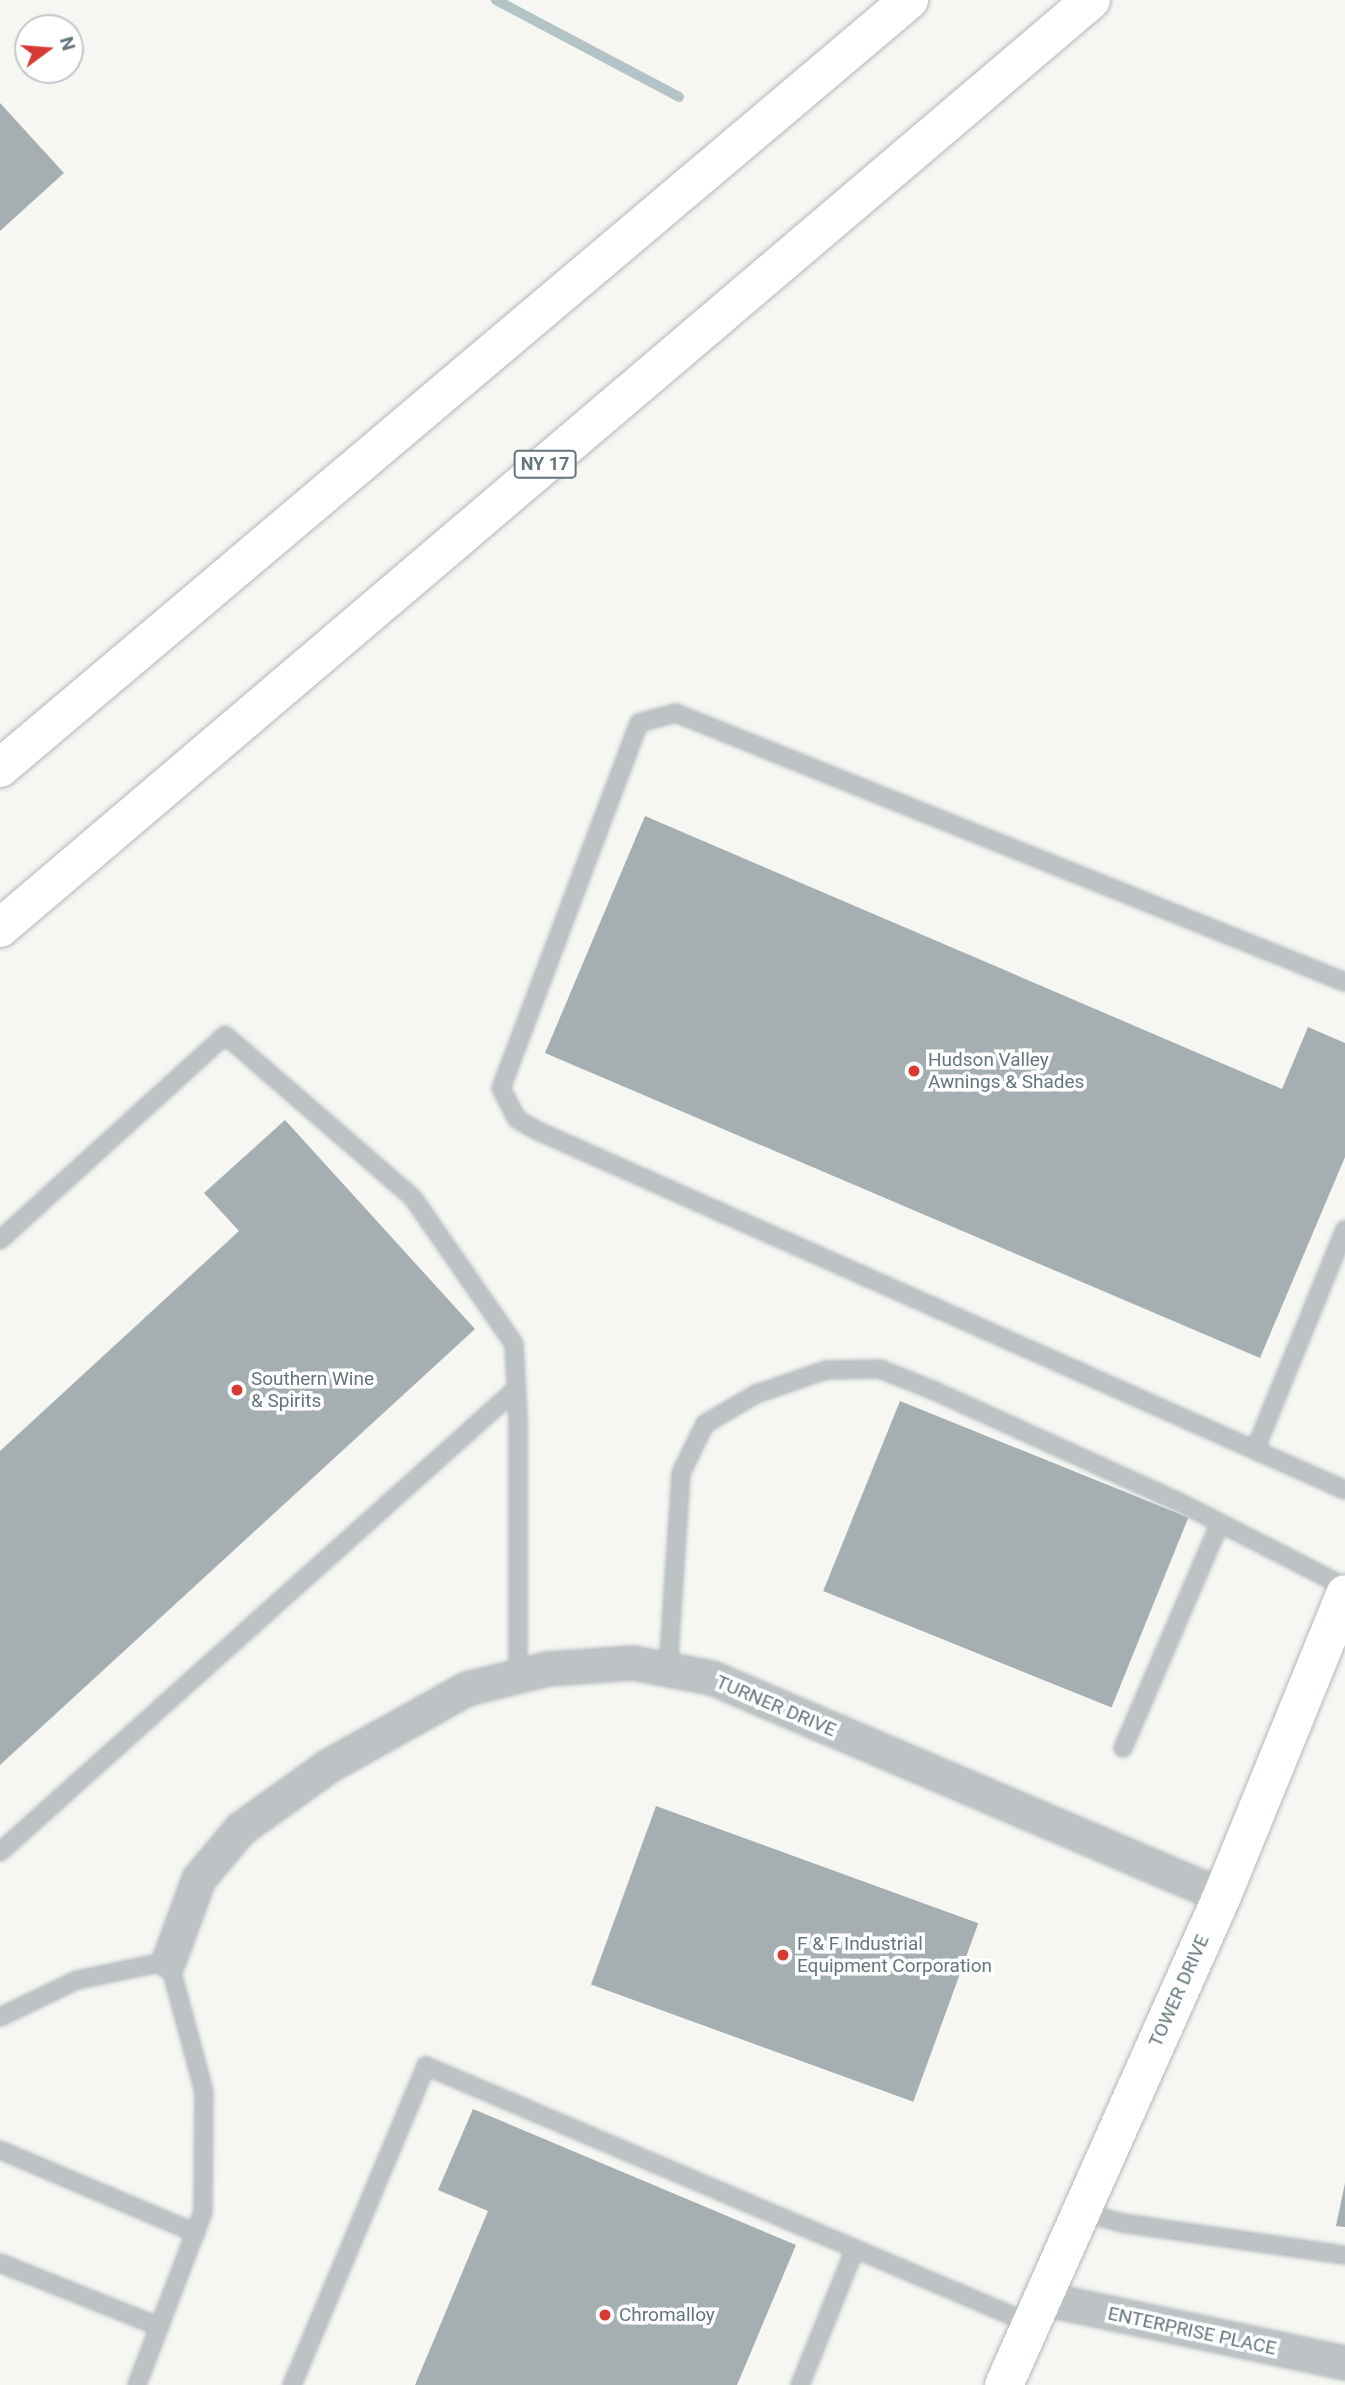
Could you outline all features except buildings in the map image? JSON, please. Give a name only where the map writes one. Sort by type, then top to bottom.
[{"type":"main road","points":[[0,768],[909,0]]},
{"type":"main road","name":"NY 17","points":[[0,928],[1091,0]]},
{"type":"main road","name":"TOWER DRIVE","points":[[1004,2385],[1034,2311],[1335,1649],[1345,1594]]},
{"type":"street","name":"TURNER DRIVE","points":[[169,1961],[199,1879],[241,1829],[329,1766],[467,1689],[548,1669],[633,1663],[712,1678],[1222,1896]]},
{"type":"street","name":"ENTERPRISE PLACE","points":[[1034,2311],[1345,2363]]},
{"type":"lane","points":[[1345,982],[676,713],[639,723],[501,1088],[517,1119],[538,1131],[1345,1490]]},
{"type":"lane","points":[[0,1240],[225,1035],[413,1198],[513,1344],[516,1389],[518,1676]]},
{"type":"lane","points":[[1255,1450],[1345,1230]]},
{"type":"lane","points":[[668,1670],[681,1473],[705,1424],[756,1394],[826,1370],[880,1369],[1181,1503],[1219,1525],[1345,1587]]},
{"type":"lane","points":[[0,1852],[516,1389]]},
{"type":"lane","points":[[1123,1748],[1219,1525]]},
{"type":"lane","points":[[0,2017],[77,1980],[169,1961],[204,2092],[203,2213],[137,2385]]},
{"type":"lane","points":[[292,2385],[426,2066],[855,2249],[1034,2311]]},
{"type":"lane","points":[[0,2150],[196,2233]]},
{"type":"lane","points":[[1079,2211],[1122,2222],[1345,2255]]},
{"type":"lane","points":[[800,2385],[855,2249]]},
{"type":"lane","points":[[0,2263],[160,2327]]},
{"type":"waterway","points":[[496,0],[679,97]]},
{"type":"place","name":"Hudson Valley Awnings & Shades","points":[[914,1071]]},
{"type":"place","name":"Southern Wine & Spirits","points":[[237,1390]]},
{"type":"place","name":"F & F Industrial Equipment Corporation","points":[[783,1955]]},
{"type":"place","name":"Chromalloy","points":[[605,2315]]}]
